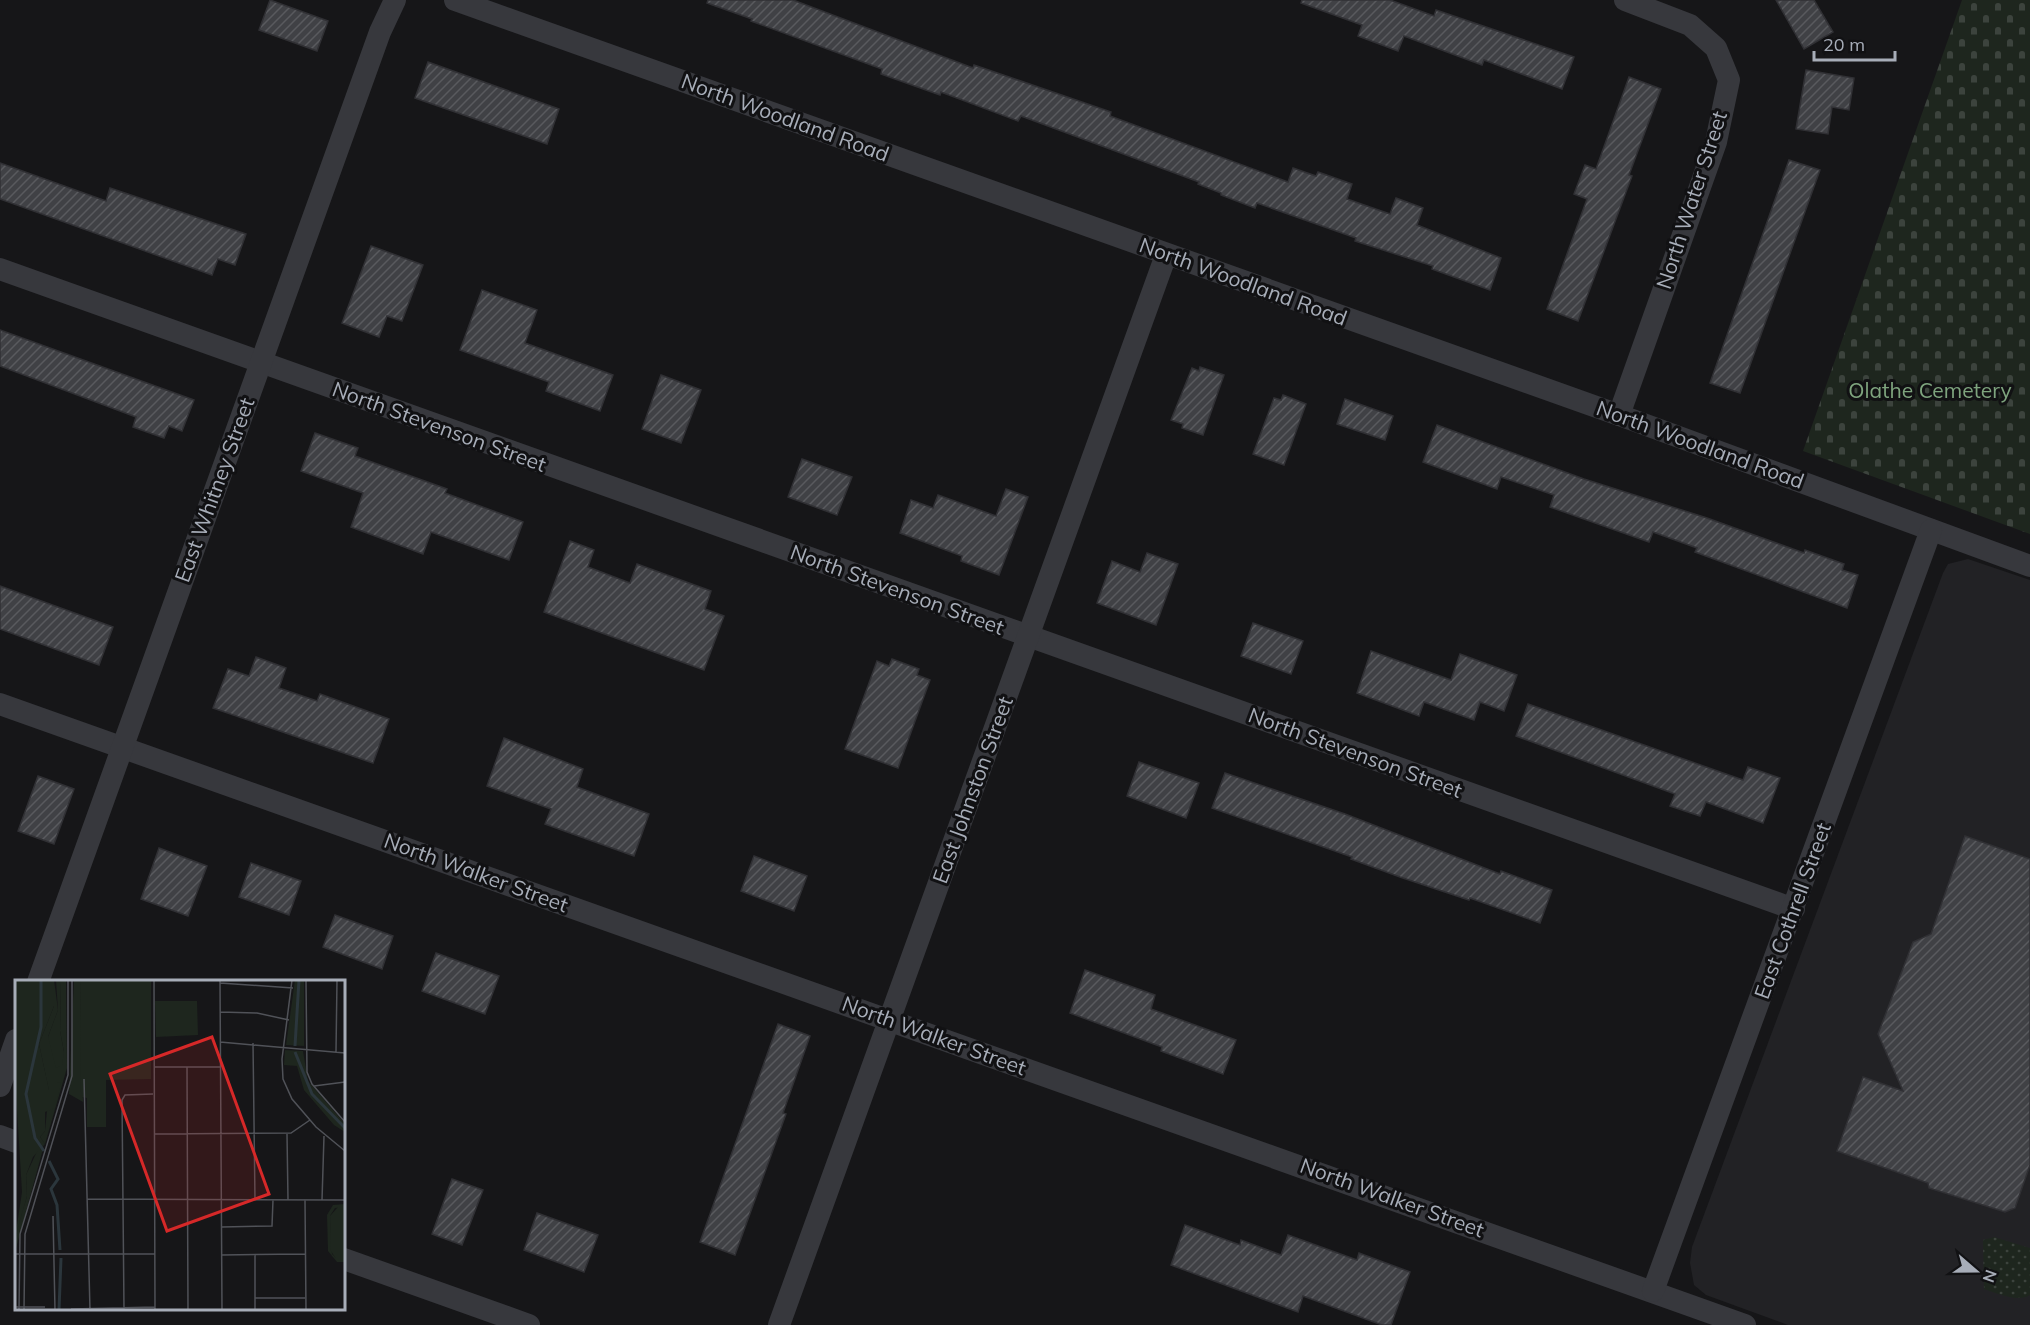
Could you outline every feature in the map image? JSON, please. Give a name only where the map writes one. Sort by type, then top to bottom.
[{"type":"street","name":"East Whitney Street","points":[[38,980],[380,32],[395,0]]},
{"type":"street","name":"North Woodland Road","points":[[455,0],[1619,416],[2030,566]]},
{"type":"street","name":"North Water Street","points":[[1619,416],[1716,142],[1729,80],[1716,48],[1690,25],[1625,0]]},
{"type":"street","name":"East Johnston Street","points":[[779,1325],[1166,255]]},
{"type":"street","name":"North Stevenson Street","points":[[0,269],[1028,638],[1794,909]]},
{"type":"street","name":"East Cothrell Street","points":[[1653,1291],[1931,530]]},
{"type":"street","name":"North Walker Street","points":[[0,704],[1745,1325]]},
{"type":"street","points":[[0,1086],[15,1043]]},
{"type":"street","points":[[0,1136],[15,1142]]},
{"type":"street","points":[[345,1259],[529,1325]]},
{"type":"shaded area","points":[[1968,559],[2030,580],[2030,1325],[1788,1325],[1706,1295],[1694,1285],[1690,1263],[1692,1247],[1943,573],[1948,564]]},
{"type":"green space","name":"Olathe Cemetery","points":[[1962,0],[2030,0],[2030,534],[1803,451]]},
{"type":"green space","points":[[1994,1237],[2030,1248],[2030,1295],[2014,1298],[1984,1289],[1983,1240]]},
{"type":"building","points":[[270,0],[328,21],[317,51],[259,30]]},
{"type":"building","points":[[708,0],[793,0],[973,68],[974,65],[1111,112],[1110,116],[1288,182],[1293,168],[1316,176],[1318,172],[1352,184],[1347,199],[1390,214],[1396,198],[1423,208],[1417,225],[1501,258],[1490,290],[1432,269],[1433,266],[1355,241],[1356,238],[1257,203],[1255,208],[1221,195],[1221,193],[1198,184],[1199,182],[1021,116],[1018,121],[941,92],[940,95],[881,74],[882,69],[751,21],[752,19],[707,3]]},
{"type":"building","points":[[1302,0],[1390,0],[1434,16],[1436,10],[1574,57],[1562,89],[1484,60],[1482,65],[1404,36],[1398,51],[1358,36],[1362,25],[1301,3]]},
{"type":"building","points":[[1776,0],[1814,0],[1833,32],[1804,49]]},
{"type":"building","points":[[428,62],[559,109],[547,144],[415,98]]},
{"type":"building","points":[[1806,70],[1854,78],[1849,110],[1832,107],[1828,134],[1796,129]]},
{"type":"building","points":[[1629,77],[1661,89],[1629,175],[1632,176],[1578,321],[1547,309],[1587,199],[1574,194],[1585,165],[1596,169]]},
{"type":"building","points":[[1789,160],[1820,170],[1740,393],[1710,383]]},
{"type":"building","points":[[0,163],[106,201],[110,188],[246,234],[235,265],[218,259],[212,275],[0,199]]},
{"type":"building","points":[[371,246],[423,265],[402,321],[387,316],[379,337],[342,323]]},
{"type":"building","points":[[482,290],[537,310],[525,343],[613,375],[600,411],[546,391],[549,382],[460,350]]},
{"type":"building","points":[[0,330],[194,400],[182,431],[169,426],[164,438],[133,427],[136,417],[0,366]]},
{"type":"building","points":[[1200,367],[1224,375],[1203,435],[1182,428],[1183,424],[1171,420],[1192,368],[1199,371]]},
{"type":"building","points":[[661,375],[701,390],[681,443],[642,429]]},
{"type":"building","points":[[1283,395],[1306,404],[1284,465],[1253,454],[1274,398],[1281,400]]},
{"type":"building","points":[[1345,399],[1393,416],[1385,440],[1337,424]]},
{"type":"building","points":[[1437,425],[1584,479],[1707,518],[1804,553],[1805,550],[1844,564],[1842,570],[1858,575],[1847,608],[1695,552],[1697,548],[1653,532],[1649,542],[1550,507],[1554,495],[1501,477],[1497,489],[1423,462]]},
{"type":"building","points":[[315,433],[358,448],[355,456],[447,489],[445,493],[523,522],[509,560],[431,532],[423,554],[351,527],[363,493],[301,471]]},
{"type":"building","points":[[802,459],[852,477],[837,515],[788,497]]},
{"type":"building","points":[[1006,489],[1028,497],[999,575],[961,561],[962,556],[900,533],[911,500],[933,508],[938,495],[996,516]]},
{"type":"building","points":[[570,541],[594,550],[588,567],[630,583],[637,564],[711,591],[705,609],[724,616],[704,670],[544,612]]},
{"type":"building","points":[[1147,553],[1178,564],[1156,625],[1097,603],[1112,561],[1140,572]]},
{"type":"building","points":[[0,586],[113,627],[99,665],[0,629]]},
{"type":"building","points":[[1253,623],[1303,641],[1291,674],[1241,656]]},
{"type":"building","points":[[1371,651],[1451,680],[1460,654],[1517,675],[1504,711],[1480,702],[1474,720],[1424,702],[1419,716],[1357,693]]},
{"type":"building","points":[[256,657],[286,668],[279,688],[317,701],[320,694],[389,719],[373,763],[213,708],[228,669],[249,676]]},
{"type":"building","points":[[892,659],[919,669],[917,675],[930,680],[898,768],[845,749],[877,661],[889,666]]},
{"type":"building","points":[[1528,704],[1743,780],[1748,767],[1780,778],[1763,823],[1706,802],[1700,816],[1670,806],[1675,794],[1516,736]]},
{"type":"building","points":[[504,738],[583,769],[577,787],[649,814],[634,856],[545,824],[551,809],[487,786]]},
{"type":"building","points":[[1139,762],[1199,783],[1186,818],[1127,796]]},
{"type":"building","points":[[1225,773],[1345,814],[1500,874],[1501,871],[1552,890],[1540,923],[1470,898],[1469,900],[1400,877],[1351,859],[1352,857],[1212,808]]},
{"type":"building","points":[[38,776],[74,789],[54,844],[18,831]]},
{"type":"building","points":[[1965,836],[2030,859],[2030,1165],[2015,1208],[2005,1212],[1929,1188],[1928,1183],[1837,1151],[1863,1077],[1903,1091],[1878,1034],[1913,942],[1931,934]]},
{"type":"building","points":[[159,848],[207,866],[188,916],[141,899]]},
{"type":"building","points":[[754,856],[807,876],[794,911],[741,891]]},
{"type":"building","points":[[251,863],[301,881],[289,915],[239,897]]},
{"type":"building","points":[[335,915],[393,936],[382,969],[323,947]]},
{"type":"building","points":[[436,953],[499,976],[485,1014],[422,991]]},
{"type":"building","points":[[1085,970],[1155,995],[1151,1009],[1236,1040],[1223,1074],[1161,1051],[1162,1047],[1070,1013]]},
{"type":"building","points":[[778,1024],[810,1036],[783,1113],[786,1114],[735,1255],[700,1242]]},
{"type":"building","points":[[452,1179],[483,1190],[462,1245],[432,1234]]},
{"type":"building","points":[[537,1213],[598,1235],[584,1272],[524,1250]]},
{"type":"building","points":[[1185,1225],[1240,1245],[1241,1240],[1281,1255],[1288,1235],[1357,1260],[1359,1253],[1410,1272],[1391,1325],[1382,1325],[1303,1296],[1298,1312],[1171,1265]]}]
